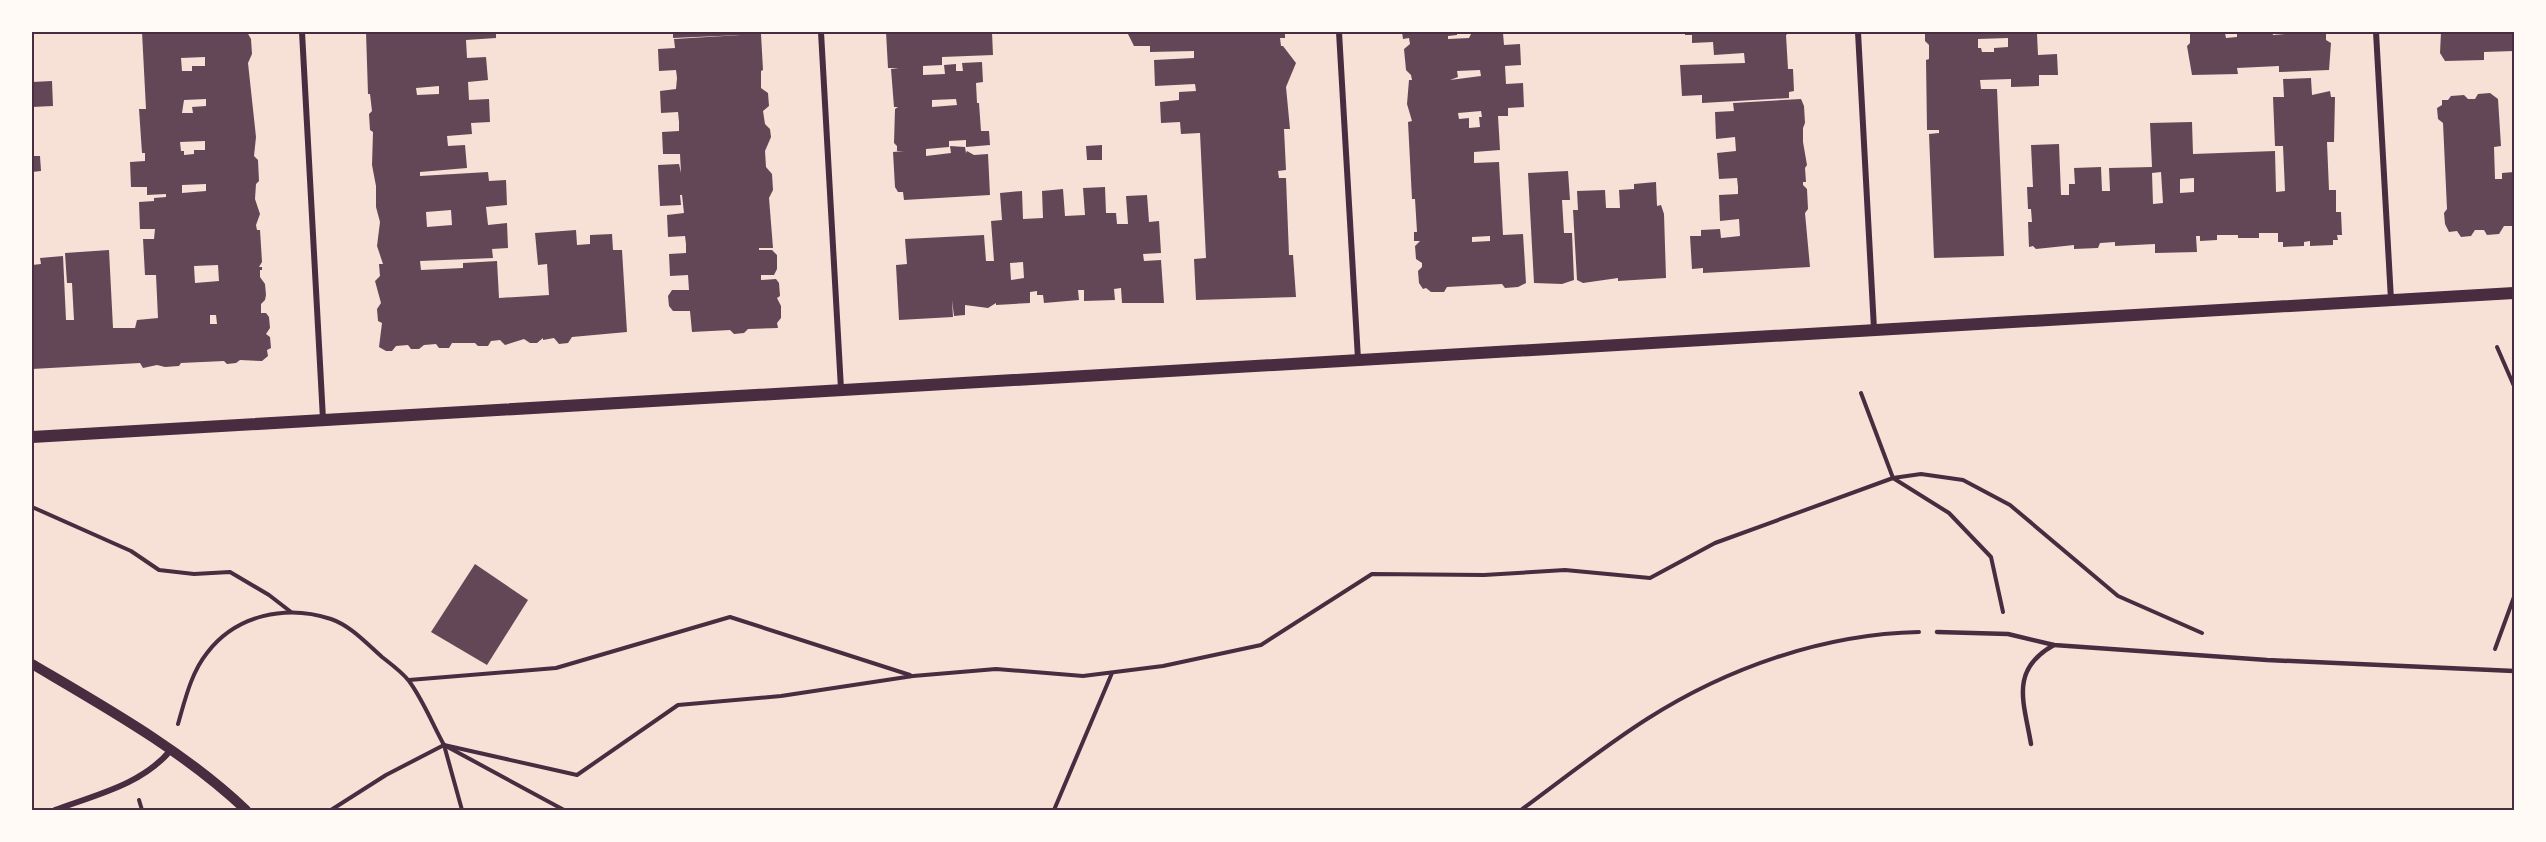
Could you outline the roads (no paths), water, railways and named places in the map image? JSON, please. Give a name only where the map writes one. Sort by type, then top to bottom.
[{"type":"main road","points":[[32,437],[2514,293]]},
{"type":"street","points":[[302,32],[323,419]]},
{"type":"street","points":[[821,32],[841,389]]},
{"type":"street","points":[[1339,32],[1358,359]]},
{"type":"street","points":[[1858,32],[1874,329]]},
{"type":"street","points":[[2376,32],[2391,300]]},
{"type":"street","points":[[32,663],[170,751],[213,781],[246,810]]},
{"type":"street","points":[[55,810],[134,780],[150,771],[170,751]]},
{"type":"lane","points":[[1937,632],[2008,634],[2054,645],[2267,660],[2514,671]]},
{"type":"lane","points":[[2031,744],[2022,690],[2025,673],[2032,660],[2054,645]]}]
